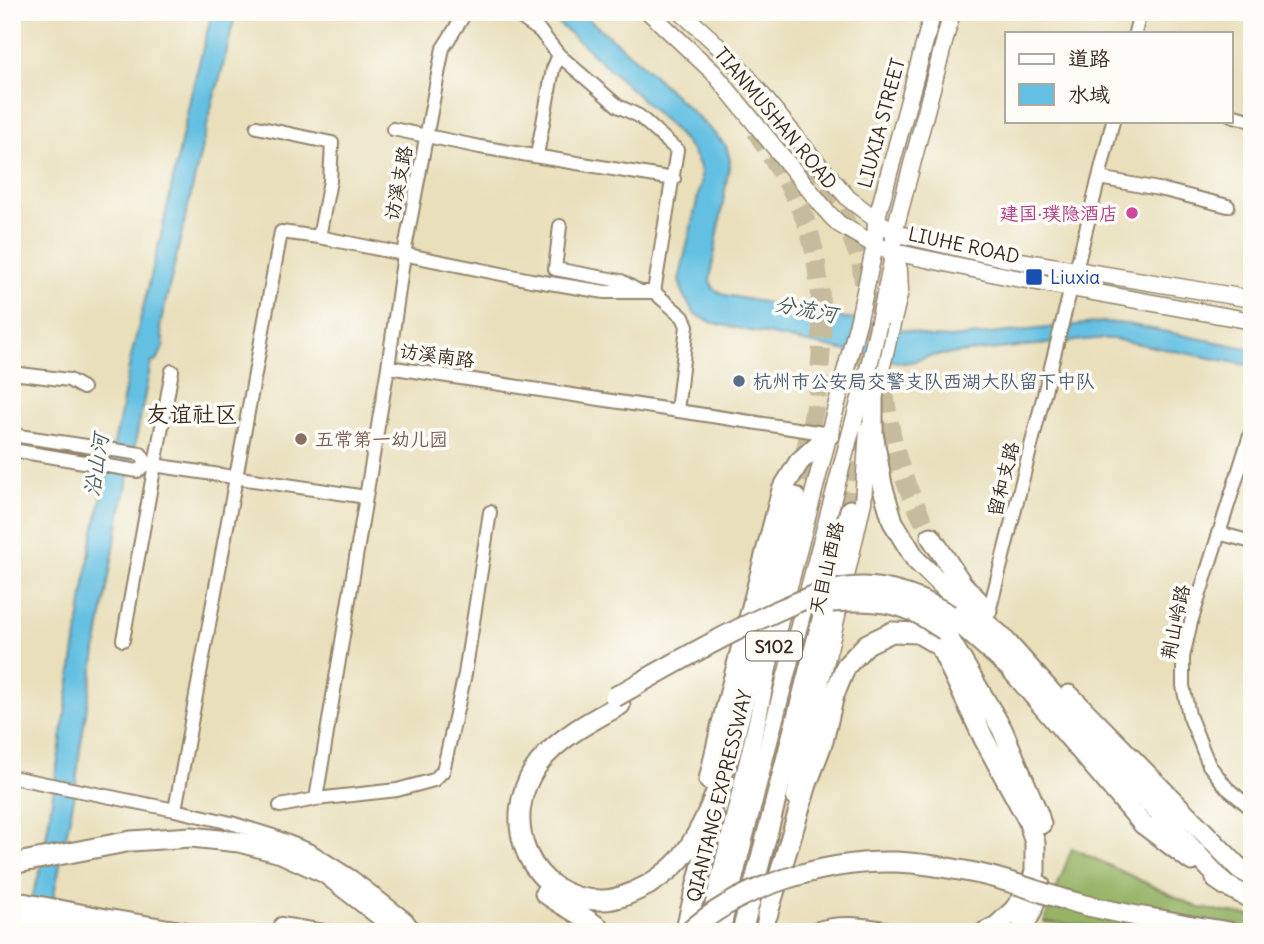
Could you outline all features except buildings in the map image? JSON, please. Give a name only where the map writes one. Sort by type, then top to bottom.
[{"type":"highway","points":[[873,397],[873,433],[882,485],[893,522],[916,560],[1001,636],[1226,886]]},
{"type":"highway","points":[[680,859],[699,820],[782,490],[799,462],[830,434]]},
{"type":"highway","name":"QIANTANG EXPRESSWAY","points":[[689,932],[795,497]]},
{"type":"highway","points":[[742,932],[850,510]]},
{"type":"highway","points":[[931,537],[962,584],[1246,873]]},
{"type":"highway","points":[[733,743],[709,809],[680,859],[658,879],[633,893],[605,900],[580,898],[553,886],[535,868],[524,849],[519,808],[524,790],[538,765],[583,724],[734,630],[821,593],[843,588],[880,588],[928,602],[947,622],[1011,670],[1143,824],[1226,886],[1252,899]]},
{"type":"highway","points":[[947,622],[1002,729],[1038,814],[1044,838],[1044,872],[1031,913],[1020,932]]},
{"type":"highway","points":[[765,924],[807,784],[823,741],[834,695],[846,666],[867,644],[892,632],[918,633],[940,646],[984,739],[1028,820],[1035,843],[1035,871],[1030,889],[1013,911],[997,926],[985,932]]},
{"type":"highway","points":[[604,932],[531,882],[519,864],[512,845],[509,821],[522,771],[548,739],[589,710],[618,701]]},
{"type":"highway","points":[[1165,818],[1246,873]]},
{"type":"highway","points":[[13,864],[131,841],[191,837],[239,842],[281,853],[325,873],[401,932]]},
{"type":"highway","points":[[689,932],[700,922],[743,896],[783,879],[860,863],[897,862],[977,874],[1080,904],[1229,932]]},
{"type":"highway","points":[[12,901],[101,926]]},
{"type":"highway","points":[[12,916],[184,932]]},
{"type":"highway","points":[[817,932],[832,927],[887,932]]},
{"type":"main road","name":"TIANMUSHAN ROAD","points":[[649,12],[713,72],[830,215],[839,224],[875,245]]},
{"type":"main road","name":"TIANMUSHAN ROAD","points":[[681,12],[746,75],[849,199],[894,233]]},
{"type":"main road","name":"LIUXIA STREET","points":[[875,245],[876,221],[933,12]]},
{"type":"main road","points":[[894,233],[952,12]]},
{"type":"main road","name":"LIUHE ROAD","points":[[894,233],[1003,258],[1252,299]]},
{"type":"main road","name":"天目山西路","points":[[721,932],[811,575],[875,366],[885,322],[894,233]]},
{"type":"main road","name":"LIUHE ROAD","points":[[875,245],[894,252],[1010,277],[1252,321]]},
{"type":"main road","name":"天目山西路","points":[[707,932],[770,659],[830,434],[875,245]]},
{"type":"main road","name":"天目山西路","points":[[765,924],[863,502],[875,366]]},
{"type":"main road","name":"天目山西路","points":[[689,932],[757,722]]},
{"type":"main road","name":"天目山西路","points":[[728,932],[749,818]]},
{"type":"street","name":"访溪支路","points":[[388,367],[404,254],[443,48],[466,12]]},
{"type":"street","points":[[513,12],[540,31],[559,55],[618,106],[639,116],[677,150],[654,292]]},
{"type":"street","points":[[1135,32],[1140,12]]},
{"type":"street","points":[[537,155],[559,55]]},
{"type":"street","points":[[1232,116],[1252,121]]},
{"type":"street","points":[[1076,270],[1113,122]]},
{"type":"street","points":[[257,127],[332,143],[330,181],[319,237]]},
{"type":"street","points":[[393,128],[480,147],[674,179]]},
{"type":"street","points":[[1099,178],[1228,206]]},
{"type":"street","points":[[560,226],[555,269],[621,281],[640,292]]},
{"type":"street","points":[[175,810],[281,232],[605,292],[654,292],[683,317],[687,326],[677,411]]},
{"type":"street","name":"留和支路","points":[[991,604],[1071,288]]},
{"type":"street","name":"访溪南路","points":[[316,799],[388,367],[830,434]]},
{"type":"street","points":[[123,640],[145,464],[172,371]]},
{"type":"street","points":[[12,373],[68,380],[83,388]]},
{"type":"street","name":"荆山岭路","points":[[1252,429],[1191,622],[1183,657],[1183,686],[1189,715],[1209,765],[1227,788],[1252,809]]},
{"type":"street","points":[[12,435],[110,450],[145,464]]},
{"type":"street","points":[[12,450],[107,466],[145,464],[366,497]]},
{"type":"street","points":[[280,806],[397,790],[434,780],[443,771],[465,674],[490,512]]},
{"type":"street","points":[[1218,533],[1252,542]]},
{"type":"street","points":[[12,777],[175,810],[273,836],[311,851],[352,877],[406,919],[416,932]]},
{"type":"street","points":[[279,932],[281,923],[330,932]]},
{"type":"green space","points":[[1072,848],[1199,908],[1252,916],[1252,932],[1122,932],[1117,928],[1044,922]]},
{"type":"water","points":[[212,12],[236,12],[160,326],[164,345],[157,361],[151,363],[98,639],[75,793],[46,932],[21,932],[42,865],[91,544],[130,361]]},
{"type":"water","points":[[544,12],[580,12],[642,64],[726,146],[730,160],[710,281],[714,289],[725,295],[930,337],[950,338],[1105,322],[1127,324],[1252,349],[1252,366],[1113,339],[930,356],[904,363],[713,323],[695,314],[679,281],[701,183],[700,168],[695,157],[684,140],[667,123]]},
{"type":"tunnel","points":[[756,131],[792,191],[808,226],[820,291],[822,340],[818,393],[795,497]]},
{"type":"tunnel","points":[[809,162],[838,201],[861,263],[868,317],[865,366]]},
{"type":"tunnel","points":[[880,365],[898,459],[908,489],[931,537]]},
{"type":"tunnel","points":[[850,510],[861,421]]},
{"type":"place","name":"建国·璞隐酒店","points":[[1132,213]]},
{"type":"place","name":"Liuxia","points":[[1034,277]]},
{"type":"place","name":"杭州市公安局交警支队西湖大队留下中队","points":[[739,381]]},
{"type":"place","name":"五常第一幼儿园","points":[[301,439]]},
{"type":"district","name":"友谊社区","points":[[192,413]]},
{"type":"water label","name":"分流河","points":[[806,309]]},
{"type":"water label","name":"沿山河","points":[[96,465]]}]
